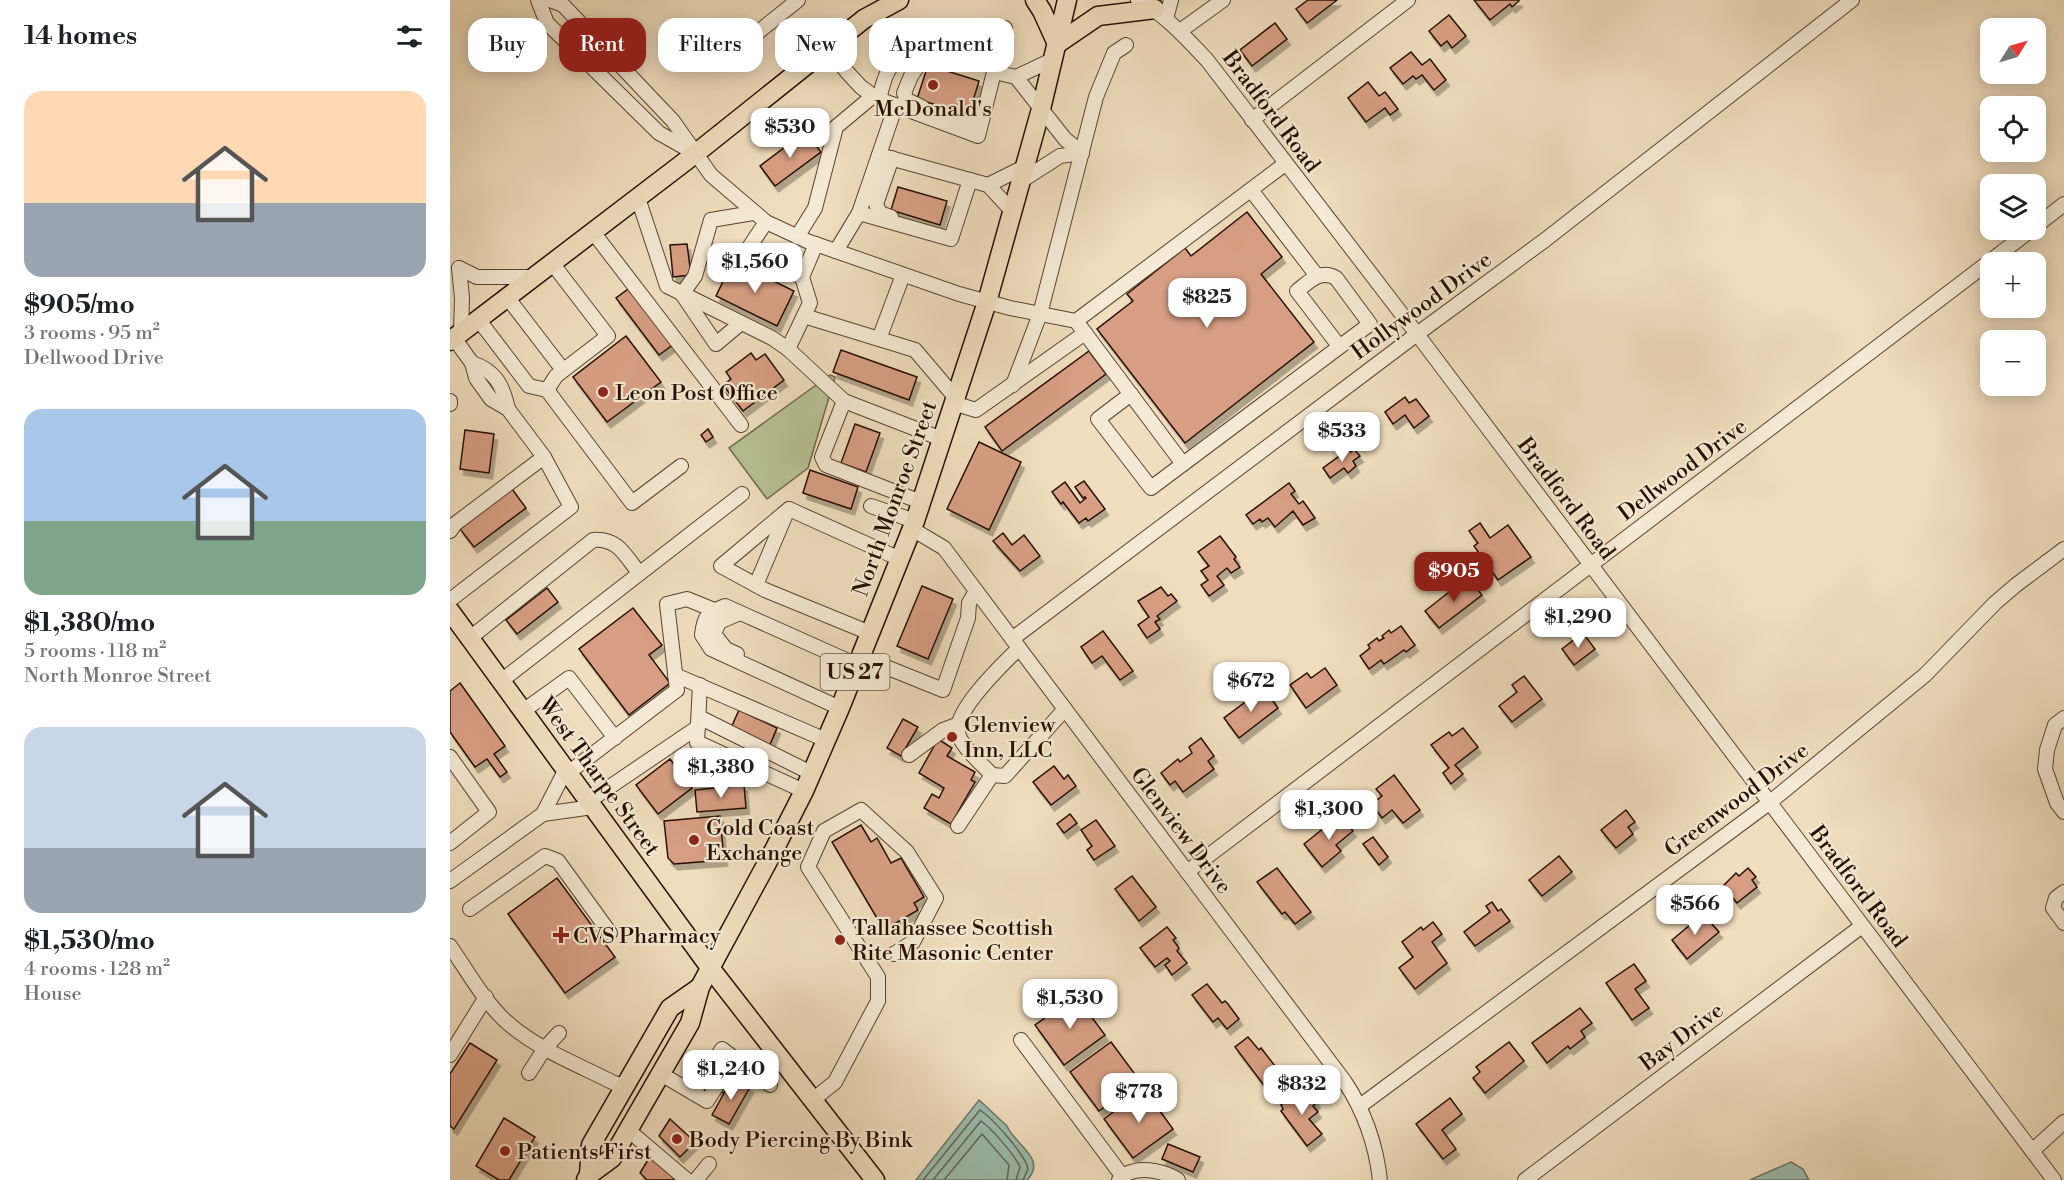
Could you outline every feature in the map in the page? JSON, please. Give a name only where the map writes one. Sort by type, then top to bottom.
[{"type":"main road","points":[[857,25],[899,0]]},
{"type":"main road","points":[[1035,0],[1042,10],[1056,51],[1098,16],[1160,14]]},
{"type":"main road","name":"North Monroe Street","points":[[587,1178],[612,1158],[690,1023],[700,987],[804,790],[840,708],[913,525],[987,302],[1024,174],[1067,0]]},
{"type":"main road","points":[[455,337],[696,154],[798,72]]},
{"type":"main road","name":"West Tharpe Street","points":[[450,611],[711,969],[814,1099],[869,1178]]},
{"type":"main road","name":"North Monroe Street","points":[[587,1178],[591,1145],[670,1008],[700,987]]},
{"type":"street","points":[[538,0],[547,23],[659,133],[696,154]]},
{"type":"street","points":[[550,0],[563,5],[673,121],[711,175],[753,213],[797,237],[903,275],[987,302],[1076,321],[1184,464]]},
{"type":"street","points":[[763,28],[798,0]]},
{"type":"street","name":"Bradford Road","points":[[1138,0],[1160,14],[1180,31],[1207,60],[1417,334],[2054,1180]]},
{"type":"street","points":[[1160,14],[1171,0]]},
{"type":"street","points":[[1180,31],[1223,0]]},
{"type":"street","points":[[1252,120],[1408,0]]},
{"type":"street","name":"Hollywood Drive","points":[[959,724],[961,717],[987,679],[1016,644],[1417,334],[1545,240],[1852,0]]},
{"type":"street","points":[[1012,385],[1040,314],[1096,97],[1114,53],[1126,45]]},
{"type":"street","points":[[1016,77],[1056,51]]},
{"type":"street","points":[[847,72],[876,97],[902,103],[979,130],[994,72],[1016,77],[1065,140],[1082,153]]},
{"type":"street","points":[[797,237],[815,207],[836,127],[876,97],[888,72]]},
{"type":"street","points":[[836,251],[859,213],[885,156],[904,93],[914,72]]},
{"type":"street","points":[[988,185],[1024,174],[1060,156],[1082,153]]},
{"type":"street","points":[[885,156],[988,185],[1013,212]]},
{"type":"street","points":[[885,156],[876,204],[880,213],[952,234]]},
{"type":"street","points":[[1076,321],[1285,164]]},
{"type":"street","points":[[859,213],[951,239],[970,180]]},
{"type":"street","points":[[1251,190],[1317,276]]},
{"type":"street","points":[[638,198],[667,285],[772,338],[788,349],[844,401],[942,439]]},
{"type":"street","points":[[2046,218],[2064,204]]},
{"type":"street","points":[[682,294],[695,276],[711,220],[753,213]]},
{"type":"street","points":[[766,222],[746,252],[802,277]]},
{"type":"street","points":[[593,232],[741,425]]},
{"type":"street","name":"Dellwood Drive","points":[[1187,872],[2018,240]]},
{"type":"street","points":[[788,349],[810,303],[802,277],[816,244]]},
{"type":"street","points":[[547,390],[556,375],[608,336],[552,263]]},
{"type":"street","points":[[450,600],[571,507],[544,457],[508,409],[491,399],[476,378],[472,363],[455,337],[462,298],[459,268],[477,277],[534,277]]},
{"type":"street","points":[[1131,394],[1098,418],[1151,488],[1370,324],[1336,278],[1328,274],[1320,274],[1297,291],[1339,346]]},
{"type":"street","points":[[879,339],[903,275]]},
{"type":"street","points":[[682,294],[716,344],[741,323]]},
{"type":"street","points":[[507,297],[563,370]]},
{"type":"street","points":[[804,316],[915,350],[954,400],[976,410],[1085,333]]},
{"type":"street","points":[[478,319],[528,386],[547,390],[632,503],[681,466]]},
{"type":"street","points":[[844,401],[822,457],[823,462],[921,502]]},
{"type":"street","points":[[450,531],[455,524],[544,457]]},
{"type":"street","points":[[501,681],[742,494]]},
{"type":"street","name":"Glenview Drive","points":[[871,506],[913,525],[944,548],[1346,1082],[1360,1107],[1370,1133],[1380,1180]]},
{"type":"street","points":[[789,509],[900,559]]},
{"type":"street","points":[[789,509],[721,566],[756,585],[870,633]]},
{"type":"street","points":[[756,585],[789,509]]},
{"type":"street","points":[[470,638],[593,540],[606,539],[620,549],[639,573]]},
{"type":"street","name":"Greenwood Drive","points":[[1360,1107],[1769,803],[1925,675],[1995,603],[2064,549]]},
{"type":"street","points":[[840,708],[711,649],[702,635],[704,620],[714,610],[725,606],[859,661],[943,690],[968,618],[969,603],[976,591]]},
{"type":"street","points":[[543,814],[567,771],[615,738],[677,690],[667,604],[687,599],[714,610]]},
{"type":"street","points":[[740,613],[719,622],[714,634],[726,649],[782,677],[792,687]]},
{"type":"street","points":[[675,675],[826,740]]},
{"type":"street","points":[[523,711],[570,678],[615,738]]},
{"type":"street","points":[[700,685],[698,742],[804,790]]},
{"type":"street","points":[[959,724],[957,730],[961,740],[992,775],[1005,776],[1065,709]]},
{"type":"street","points":[[698,722],[812,773]]},
{"type":"street","points":[[450,881],[543,814],[591,804],[698,722]]},
{"type":"street","points":[[909,755],[943,730],[959,724]]},
{"type":"street","points":[[2061,726],[2047,750],[2045,769],[2057,803],[2064,812]]},
{"type":"street","points":[[450,758],[489,812],[450,843]]},
{"type":"street","points":[[958,825],[992,775]]},
{"type":"street","points":[[814,1099],[835,1082],[878,1001],[878,977],[808,867],[824,831],[861,810],[907,852],[936,898],[913,942],[894,954]]},
{"type":"street","points":[[470,909],[545,856],[558,861],[609,933]]},
{"type":"street","points":[[2064,892],[2056,898],[2053,908],[2064,923]]},
{"type":"street","name":"Bay Drive","points":[[1525,1180],[1862,926]]},
{"type":"street","points":[[450,946],[507,1023],[545,1048],[614,1083],[625,1086]]},
{"type":"street","points":[[450,1055],[486,997]]},
{"type":"street","points":[[529,1073],[545,1048],[559,1034]]},
{"type":"street","points":[[1021,1040],[1121,1178],[1129,1172],[1148,1171],[1158,1172],[1178,1180]]},
{"type":"street","points":[[712,1065],[722,1049],[770,1085]]},
{"type":"street","points":[[754,1073],[778,1053]]},
{"type":"street","points":[[725,1073],[735,1059]]},
{"type":"street","points":[[661,1074],[707,1101],[716,1088]]},
{"type":"street","points":[[693,1093],[702,1080]]},
{"type":"street","points":[[2032,1151],[2064,1122]]},
{"type":"street","points":[[628,1130],[687,1180]]},
{"type":"street","points":[[696,1180],[709,1164]]},
{"type":"green space","points":[[830,375],[835,377],[808,468],[767,499],[729,448]]},
{"type":"water","points":[[979,1100],[1007,1126],[1032,1158],[1034,1165],[1027,1180],[916,1180]]},
{"type":"water","points":[[1791,1162],[1803,1169],[1809,1180],[1750,1180]]},
{"type":"building","points":[[1308,0],[1337,0],[1307,23],[1296,9]]},
{"type":"building","points":[[1474,0],[1519,1],[1512,7],[1510,4],[1490,20]]},
{"type":"building","points":[[1449,15],[1466,36],[1452,48],[1447,41],[1441,46],[1429,31]]},
{"type":"building","points":[[1275,23],[1287,39],[1252,66],[1240,50]]},
{"type":"building","points":[[1411,52],[1422,65],[1430,59],[1446,80],[1434,90],[1422,75],[1416,79],[1413,76],[1403,84],[1390,68]]},
{"type":"building","points":[[926,72],[950,72],[979,81],[970,111],[958,107],[956,111],[917,99]]},
{"type":"building","points":[[1368,82],[1379,96],[1385,92],[1398,109],[1390,115],[1385,108],[1366,122],[1348,98]]},
{"type":"building","points":[[805,132],[821,152],[775,186],[760,166]]},
{"type":"building","points":[[898,187],[947,201],[940,225],[891,210]]},
{"type":"building","points":[[1247,212],[1282,257],[1261,274],[1314,342],[1185,443],[1097,329],[1133,301],[1127,294],[1185,248],[1191,256]]},
{"type":"building","points":[[687,244],[691,275],[673,277],[670,245]]},
{"type":"building","points":[[733,261],[794,291],[777,326],[716,296]]},
{"type":"building","points":[[631,287],[674,344],[659,355],[616,298]]},
{"type":"building","points":[[626,336],[661,382],[607,422],[573,377]]},
{"type":"building","points":[[841,350],[917,377],[909,400],[833,372]]},
{"type":"building","points":[[1089,351],[1106,374],[1002,451],[985,427]]},
{"type":"building","points":[[751,353],[756,360],[765,354],[784,380],[743,411],[723,385],[731,379],[726,372]]},
{"type":"building","points":[[1405,397],[1409,403],[1416,399],[1429,416],[1414,428],[1405,415],[1393,424],[1385,412]]},
{"type":"building","points":[[855,424],[880,433],[866,472],[841,463]]},
{"type":"building","points":[[708,429],[713,437],[706,442],[701,435]]},
{"type":"building","points":[[465,430],[494,434],[489,473],[460,469]]},
{"type":"building","points":[[979,442],[1021,462],[989,530],[947,509]]},
{"type":"building","points":[[1349,449],[1351,452],[1354,449],[1360,456],[1353,461],[1356,466],[1348,473],[1344,468],[1330,478],[1323,468]]},
{"type":"building","points":[[810,470],[858,487],[851,509],[803,493]]},
{"type":"building","points":[[1084,481],[1105,509],[1088,521],[1086,518],[1079,523],[1052,492],[1065,482],[1080,503],[1086,498],[1083,498],[1075,487]]},
{"type":"building","points":[[1289,483],[1295,491],[1291,494],[1299,504],[1303,501],[1315,518],[1303,525],[1293,511],[1275,527],[1268,518],[1262,522],[1260,519],[1253,524],[1246,515]]},
{"type":"building","points":[[512,489],[526,508],[474,547],[460,529]]},
{"type":"building","points":[[1480,523],[1490,538],[1508,525],[1531,557],[1498,580],[1474,546],[1478,543],[1469,531]]},
{"type":"building","points":[[1003,533],[1012,545],[1024,535],[1040,556],[1020,571],[993,541]]},
{"type":"building","points":[[1220,536],[1236,557],[1234,559],[1240,567],[1231,573],[1227,568],[1217,576],[1224,585],[1209,596],[1201,585],[1208,580],[1201,571],[1209,566],[1198,552]]},
{"type":"building","points":[[1468,577],[1482,595],[1439,628],[1425,611]]},
{"type":"building","points":[[922,586],[953,599],[928,659],[897,646]]},
{"type":"building","points":[[1161,587],[1168,596],[1171,594],[1177,601],[1157,616],[1160,619],[1155,622],[1160,629],[1147,638],[1138,625],[1149,617],[1138,601]]},
{"type":"building","points":[[547,588],[558,602],[517,634],[506,620]]},
{"type":"building","points":[[633,608],[662,645],[649,655],[670,683],[629,715],[579,649]]},
{"type":"building","points":[[1401,626],[1415,645],[1384,664],[1381,660],[1369,669],[1360,656],[1370,648],[1368,645],[1377,638],[1379,641],[1384,638],[1382,636],[1389,630],[1391,633]]},
{"type":"building","points":[[1103,631],[1133,671],[1120,680],[1102,656],[1092,663],[1081,647]]},
{"type":"building","points":[[1583,633],[1595,649],[1574,665],[1562,649]]},
{"type":"building","points":[[1325,668],[1337,685],[1306,708],[1290,685],[1307,673],[1311,678]]},
{"type":"building","points":[[1524,676],[1542,699],[1512,722],[1499,706],[1517,692],[1512,685]]},
{"type":"building","points":[[460,683],[505,746],[494,754],[507,772],[500,777],[487,759],[475,767],[450,732],[450,691]]},
{"type":"building","points":[[1264,688],[1278,708],[1239,738],[1224,718]]},
{"type":"building","points":[[739,710],[777,728],[769,747],[730,730]]},
{"type":"building","points":[[903,719],[918,727],[901,756],[887,748]]},
{"type":"building","points":[[1463,728],[1478,747],[1455,765],[1463,774],[1451,784],[1443,773],[1449,768],[1431,745],[1449,732],[1452,736]]},
{"type":"building","points":[[1201,738],[1214,756],[1208,761],[1214,769],[1183,792],[1175,781],[1170,785],[1161,773],[1178,759],[1180,762],[1192,753],[1189,747]]},
{"type":"building","points":[[938,739],[952,748],[947,756],[975,772],[971,780],[975,782],[951,824],[924,808],[932,794],[939,798],[944,788],[919,773]]},
{"type":"building","points":[[670,759],[692,788],[658,814],[636,785]]},
{"type":"building","points":[[1054,766],[1064,779],[1068,775],[1076,786],[1051,805],[1033,782]]},
{"type":"building","points":[[1394,775],[1420,810],[1403,823],[1392,810],[1382,818],[1372,804],[1382,796],[1376,789]]},
{"type":"building","points":[[744,785],[746,808],[697,812],[695,790]]},
{"type":"building","points":[[1626,810],[1635,822],[1628,827],[1633,834],[1616,848],[1601,830]]},
{"type":"building","points":[[1070,814],[1077,823],[1064,833],[1057,824]]},
{"type":"building","points":[[1340,815],[1353,831],[1336,845],[1341,851],[1322,867],[1304,844]]},
{"type":"building","name":"Gold Coast Exchange","points":[[720,816],[724,860],[674,864],[668,858],[664,821]]},
{"type":"building","points":[[1096,820],[1115,846],[1094,860],[1087,850],[1092,846],[1081,830]]},
{"type":"building","points":[[861,825],[871,842],[877,838],[891,863],[901,858],[924,897],[914,903],[918,910],[884,930],[832,842]]},
{"type":"building","points":[[1373,837],[1388,857],[1379,865],[1363,844]]},
{"type":"building","points":[[1559,856],[1572,872],[1542,896],[1529,880]]},
{"type":"building","points":[[1277,868],[1311,912],[1295,924],[1285,912],[1282,914],[1257,882]]},
{"type":"building","points":[[1748,868],[1756,877],[1752,880],[1757,887],[1737,903],[1723,886],[1736,873],[1739,876]]},
{"type":"building","points":[[1132,876],[1156,907],[1139,921],[1115,889]]},
{"type":"building","name":"CVS Pharmacy","points":[[557,878],[615,957],[565,993],[508,914]]},
{"type":"building","points":[[1492,902],[1498,911],[1501,909],[1510,921],[1475,946],[1464,932],[1490,912],[1486,906]]},
{"type":"building","points":[[1703,914],[1719,932],[1687,959],[1672,940]]},
{"type":"building","points":[[1433,922],[1442,934],[1432,942],[1447,963],[1415,989],[1399,968],[1413,957],[1402,942],[1421,927],[1423,930]]},
{"type":"building","points":[[1167,927],[1176,938],[1173,940],[1179,948],[1177,951],[1187,963],[1172,975],[1165,965],[1170,961],[1167,958],[1155,967],[1140,948]]},
{"type":"building","points":[[1634,964],[1646,981],[1635,989],[1649,1008],[1632,1020],[1606,983]]},
{"type":"building","points":[[1207,984],[1222,1003],[1225,1001],[1228,1004],[1239,1019],[1227,1029],[1218,1018],[1213,1022],[1192,995]]},
{"type":"building","points":[[1076,996],[1105,1035],[1064,1065],[1035,1025]]},
{"type":"building","points":[[1580,1008],[1592,1023],[1581,1031],[1585,1037],[1570,1049],[1568,1046],[1547,1063],[1532,1043]]},
{"type":"building","points":[[1248,1037],[1259,1050],[1261,1048],[1282,1075],[1266,1088],[1235,1047]]},
{"type":"building","points":[[1111,1042],[1140,1081],[1099,1111],[1070,1072]]},
{"type":"building","points":[[1509,1042],[1524,1061],[1485,1093],[1473,1078],[1480,1072],[1476,1067]]},
{"type":"building","points":[[470,1043],[497,1060],[454,1129],[450,1126],[450,1074]]},
{"type":"building","points":[[696,1056],[733,1077],[724,1093],[688,1072]]},
{"type":"building","points":[[733,1077],[750,1087],[729,1124],[712,1115]]},
{"type":"building","points":[[1144,1089],[1173,1129],[1133,1158],[1104,1119]]},
{"type":"building","points":[[1300,1090],[1305,1096],[1310,1093],[1317,1102],[1313,1106],[1318,1112],[1309,1119],[1322,1134],[1307,1146],[1281,1111],[1283,1109],[1281,1105]]},
{"type":"building","points":[[1450,1098],[1462,1114],[1442,1130],[1456,1149],[1443,1159],[1416,1124]]},
{"type":"building","name":"Patients First","points":[[504,1118],[535,1137],[509,1180],[499,1180],[476,1166]]},
{"type":"building","name":"Body Piercing By Bink","points":[[670,1119],[695,1142],[680,1157],[659,1136]]},
{"type":"building","points":[[1168,1144],[1200,1157],[1193,1172],[1162,1159]]},
{"type":"building","points":[[651,1155],[675,1178],[647,1180],[640,1173]]},
{"type":"place","name":"McDonald's","points":[[933,85]]},
{"type":"place","name":"Leon Post Office","points":[[603,392]]},
{"type":"place","name":"Glenview Inn, LLC","points":[[952,737]]},
{"type":"place","name":"Gold Coast Exchange","points":[[694,840]]},
{"type":"place","name":"CVS Pharmacy","points":[[561,935]]},
{"type":"place","name":"Tallahassee Scottish Rite Masonic Center","points":[[840,940]]},
{"type":"place","name":"Body Piercing By Bink","points":[[677,1139]]},
{"type":"place","name":"Patients First","points":[[505,1151]]}]
